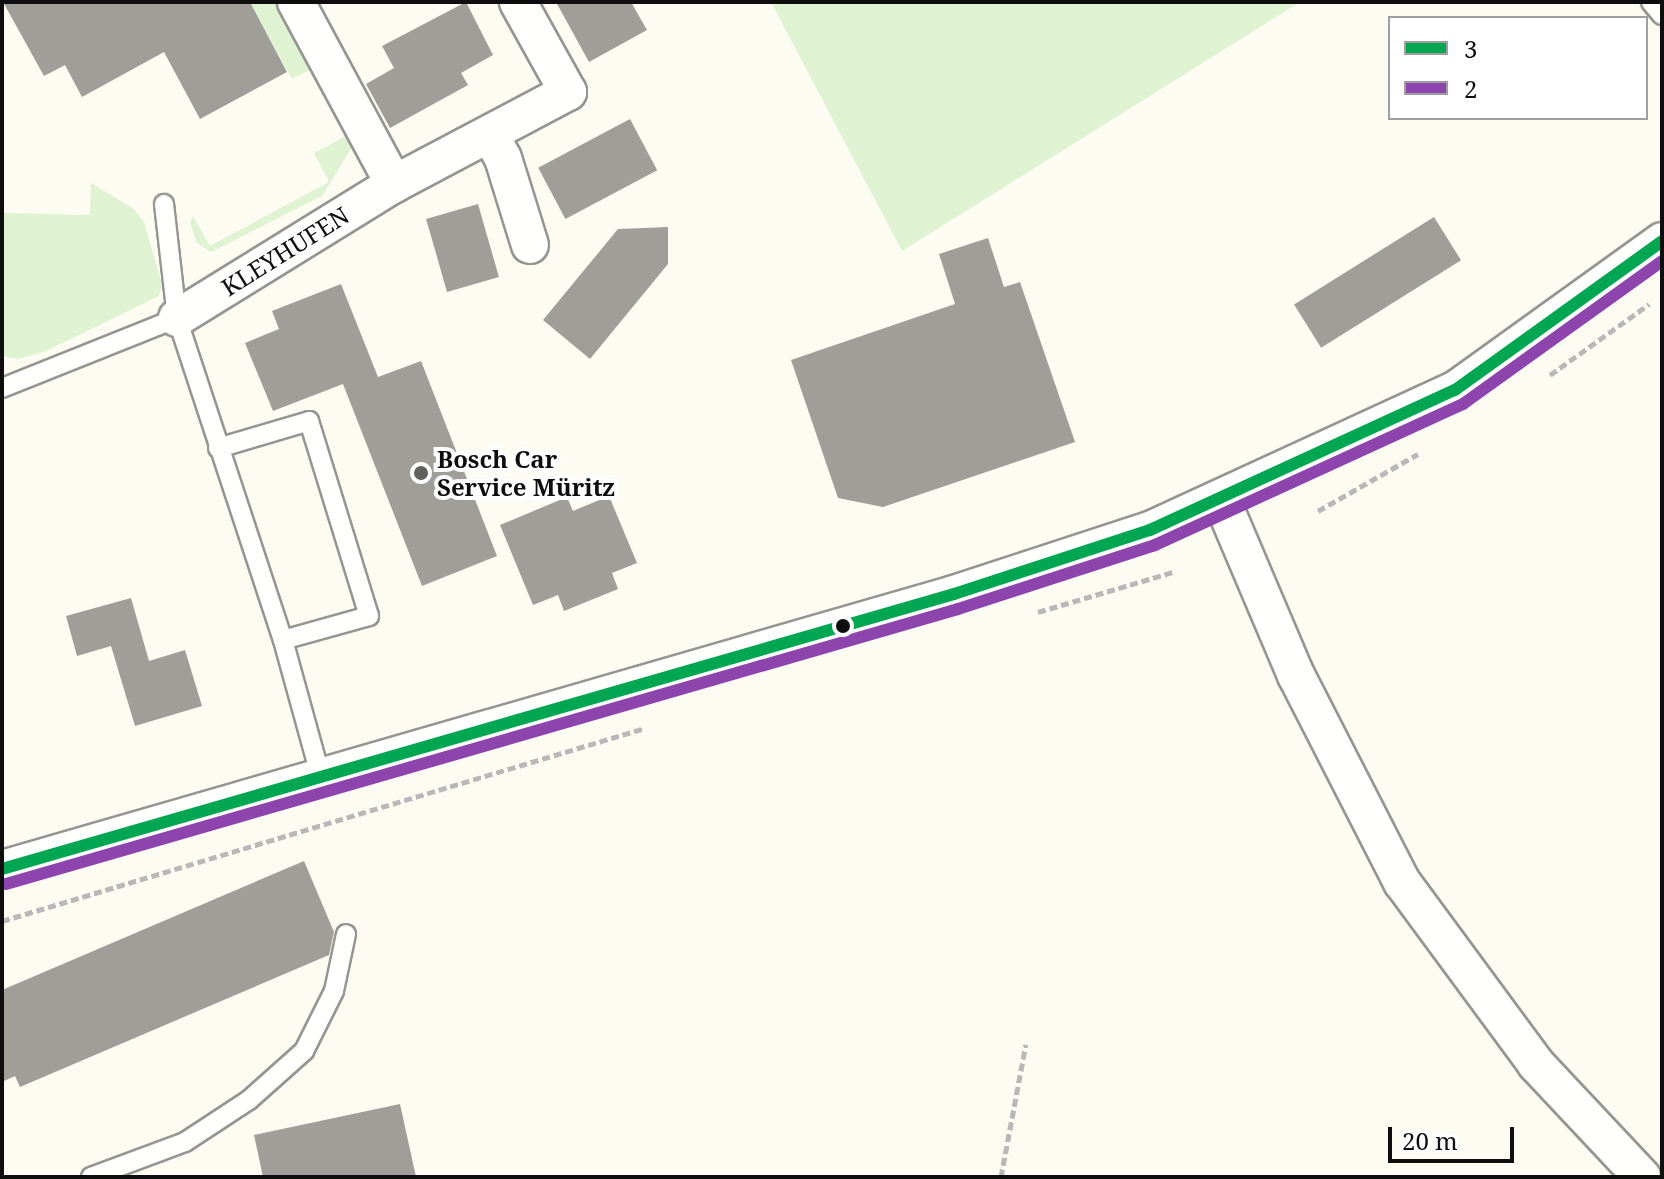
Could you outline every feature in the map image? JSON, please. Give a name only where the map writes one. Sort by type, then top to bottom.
[{"type":"street","points":[[296,2],[394,184]]},
{"type":"street","name":"KLEYHUFEN","points":[[177,318],[394,184],[568,92],[518,2]]},
{"type":"street","points":[[490,134],[503,158],[530,245]]},
{"type":"street","points":[[2,869],[954,594],[1222,501],[1455,390],[1662,241]]},
{"type":"street","points":[[1222,501],[1296,675],[1402,882],[1536,1064],[1629,1173]]},
{"type":"lane","points":[[1651,2],[1662,15]]},
{"type":"lane","points":[[164,204],[177,318],[283,640],[321,778]]},
{"type":"lane","points":[[2,388],[177,318]]},
{"type":"lane","points":[[218,448],[309,421],[369,616],[283,640]]},
{"type":"lane","points":[[91,1177],[185,1142],[249,1100],[304,1051],[334,991],[346,934]]},
{"type":"path","points":[[1021,617],[1173,572]]},
{"type":"path","points":[[2,921],[657,725]]},
{"type":"path","points":[[1001,1177],[1026,1044]]},
{"type":"green space","points":[[250,2],[283,2],[352,135],[352,147],[322,196],[211,252],[197,243],[190,223],[193,216],[210,246],[329,182],[314,153],[346,136],[310,70],[292,79]]},
{"type":"green space","points":[[771,2],[1300,2],[902,251]]},
{"type":"green space","points":[[91,183],[134,209],[144,222],[162,284],[159,296],[44,352],[18,359],[2,356],[2,213],[90,215]]},
{"type":"building","points":[[3,2],[250,2],[287,72],[200,119],[164,52],[82,97],[65,65],[44,76]]},
{"type":"building","points":[[466,2],[493,55],[461,73],[468,85],[390,128],[366,84],[394,68],[382,46]]},
{"type":"building","points":[[556,2],[631,2],[647,30],[589,62]]},
{"type":"building","points":[[630,119],[657,170],[565,219],[538,168]]},
{"type":"building","points":[[478,204],[499,277],[447,292],[426,219]]},
{"type":"building","points":[[1434,217],[1461,260],[1321,348],[1294,304]]},
{"type":"building","points":[[668,227],[668,264],[590,359],[543,320],[618,229]]},
{"type":"building","points":[[988,238],[1004,287],[1020,282],[1075,442],[883,507],[838,498],[791,360],[955,304],[939,254]]},
{"type":"building","name":"Bosch Car Service Müritz","points":[[341,284],[378,377],[421,361],[497,556],[422,586],[343,384],[273,411],[245,343],[279,329],[272,311]]},
{"type":"building","points":[[609,496],[637,563],[612,573],[618,589],[564,611],[558,595],[533,605],[500,525],[567,497],[573,511]]},
{"type":"building","points":[[131,598],[149,661],[185,650],[202,706],[135,726],[111,646],[77,656],[66,616]]},
{"type":"building","points":[[304,861],[334,932],[329,955],[20,1087],[15,1076],[2,1082],[2,990]]},
{"type":"building","points":[[400,1104],[416,1177],[263,1177],[254,1135]]},
{"type":"transit line","name":"3","points":[[2,869],[954,594],[1150,530],[1455,390],[1662,241]]},
{"type":"transit line","name":"2","points":[[6,884],[958,609],[1155,545],[1463,404],[1662,261]]},
{"type":"place","name":"Bosch Car Service Müritz","points":[[421,473]]}]
